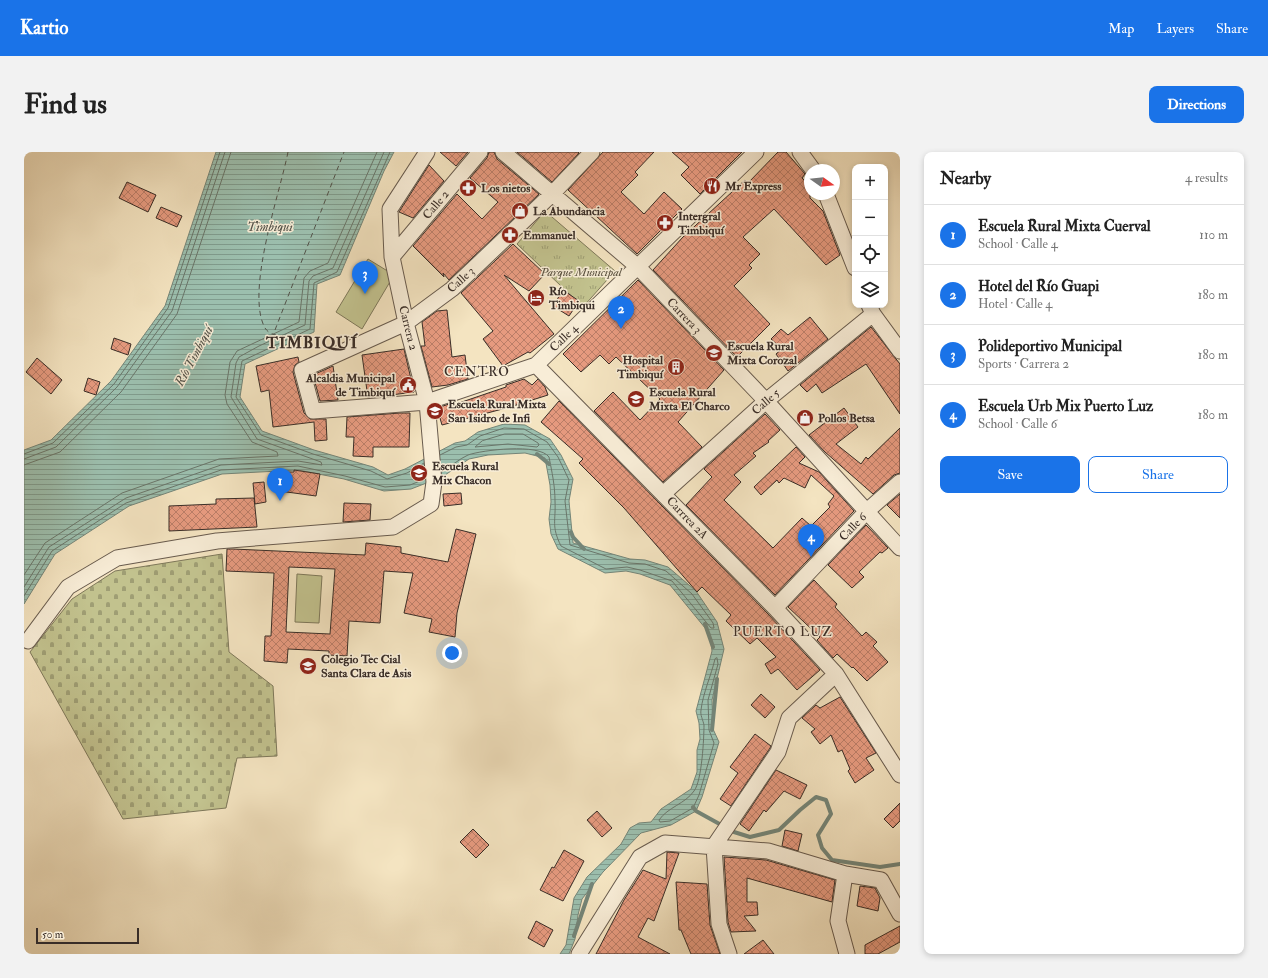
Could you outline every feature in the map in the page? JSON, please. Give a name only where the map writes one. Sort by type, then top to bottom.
[{"type":"street","name":"Carrera 2","points":[[28,641],[68,587],[117,558],[217,541],[393,527],[432,504],[434,482],[427,402],[406,323],[392,257],[390,209],[427,152]]},
{"type":"street","name":"Calle 2","points":[[392,257],[480,152]]},
{"type":"street","name":"Carrera 3","points":[[503,152],[553,193],[638,267],[766,401],[900,548]]},
{"type":"street","name":"Calle 3","points":[[313,411],[302,370],[406,323],[452,289],[553,193],[592,152]]},
{"type":"street","name":"Calle 4","points":[[313,411],[427,402],[536,365],[756,152]]},
{"type":"street","points":[[800,152],[809,164]]},
{"type":"street","points":[[828,200],[852,260]]},
{"type":"street","points":[[871,309],[900,351]]},
{"type":"street","name":"Calle 5","points":[[663,494],[871,309]]},
{"type":"street","name":"Carrrea 2A","points":[[536,365],[775,608],[836,674],[900,775]]},
{"type":"street","name":"Calle 6","points":[[775,608],[867,511],[900,482]]},
{"type":"street","points":[[730,954],[719,924],[714,846],[778,752],[789,718],[836,674]]},
{"type":"street","points":[[580,954],[640,857],[665,843],[768,851],[845,874],[881,880],[900,914]]},
{"type":"street","points":[[845,874],[838,921],[847,954]]},
{"type":"green space","name":"Parque Municipal","points":[[545,211],[615,271],[583,307],[517,244]]},
{"type":"green space","points":[[368,259],[394,275],[362,329],[336,312]]},
{"type":"green space","points":[[222,554],[229,652],[273,686],[277,756],[237,758],[226,808],[123,819],[30,652],[72,599],[115,571]]},
{"type":"green space","points":[[297,574],[322,576],[319,623],[295,622]]},
{"type":"water","name":"Timbiqui","points":[[216,152],[394,152],[384,171],[340,275],[317,284],[314,332],[245,364],[240,397],[262,431],[314,450],[373,467],[388,475],[405,469],[455,443],[465,441],[478,432],[504,424],[525,425],[550,439],[561,455],[573,479],[569,501],[573,543],[630,559],[645,560],[668,567],[696,591],[717,622],[724,649],[712,700],[713,729],[719,742],[702,797],[696,811],[671,825],[641,833],[603,872],[582,899],[575,939],[569,954],[560,954],[566,945],[574,898],[587,877],[621,844],[630,828],[639,823],[651,822],[661,809],[691,789],[697,772],[697,750],[700,739],[699,723],[696,711],[712,651],[710,634],[670,585],[640,574],[626,571],[605,573],[558,549],[551,534],[549,519],[551,502],[550,485],[545,458],[525,453],[488,455],[469,459],[442,477],[411,489],[384,491],[344,479],[298,470],[222,474],[129,506],[55,554],[24,604],[24,450],[51,440],[111,381],[165,306]]},
{"type":"building","points":[[440,152],[468,152],[456,166]]},
{"type":"building","points":[[489,152],[494,152],[497,159],[539,194],[449,280],[443,273],[444,277],[413,246],[457,194],[482,219],[498,202],[470,178],[487,158]]},
{"type":"building","points":[[517,152],[578,152],[579,153],[552,182]]},
{"type":"building","points":[[603,152],[654,152],[635,172],[638,175],[621,192],[644,214],[664,192],[682,209],[637,254],[568,190]]},
{"type":"building","points":[[672,152],[742,152],[700,194],[681,175],[689,167]]},
{"type":"building","points":[[778,152],[786,152],[804,173],[802,178],[804,180],[804,200],[812,200],[823,211],[840,255],[826,265],[774,209],[743,237],[760,254],[749,265],[752,268],[734,286],[770,324],[737,357],[653,270],[683,237],[745,180],[748,183]]},
{"type":"building","points":[[429,165],[444,181],[413,218],[399,212]]},
{"type":"building","points":[[127,182],[156,195],[148,212],[119,198]]},
{"type":"building","points":[[161,207],[182,216],[177,227],[156,218]]},
{"type":"building","points":[[513,244],[545,274],[529,291],[504,275],[554,334],[530,353],[528,352],[503,366],[483,339],[493,331],[461,293]]},
{"type":"building","points":[[638,280],[724,370],[678,422],[702,447],[663,482],[594,411],[613,392],[640,420],[660,399],[616,357],[609,364],[600,355],[581,372],[563,354]]},
{"type":"building","points":[[563,290],[579,301],[569,316],[553,306]]},
{"type":"building","points":[[447,310],[452,357],[465,355],[468,379],[448,385],[432,387],[421,346],[425,346],[422,322],[437,311]]},
{"type":"building","points":[[810,317],[828,339],[788,371],[776,354],[782,349],[771,339],[781,329],[788,335]]},
{"type":"building","points":[[871,327],[900,364],[900,414],[866,364],[822,393],[816,384],[807,392],[800,385]]},
{"type":"building","points":[[114,338],[131,344],[128,355],[111,349]]},
{"type":"building","points":[[404,349],[414,392],[368,398],[362,355]]},
{"type":"building","points":[[298,357],[299,362],[295,365],[293,372],[304,413],[310,419],[326,419],[327,440],[315,441],[314,422],[273,427],[269,390],[261,392],[256,366]]},
{"type":"building","points":[[37,358],[62,380],[51,394],[26,372]]},
{"type":"building","points":[[333,366],[338,400],[320,401],[313,375]]},
{"type":"building","points":[[88,378],[100,382],[96,395],[84,391]]},
{"type":"building","points":[[524,379],[532,385],[538,379],[545,387],[548,395],[442,425],[437,408],[452,403],[453,405],[506,387],[506,385]]},
{"type":"building","points":[[559,401],[768,614],[820,670],[797,690],[778,669],[771,674],[765,664],[776,657],[757,638],[750,644],[726,621],[731,615],[702,587],[697,592],[624,508],[579,463],[583,459],[541,422]]},
{"type":"building","points":[[844,408],[858,427],[836,444],[861,464],[866,457],[868,459],[900,428],[900,473],[894,475],[873,494],[825,452],[809,435]]},
{"type":"building","points":[[410,413],[409,447],[373,447],[373,457],[353,456],[354,437],[346,437],[347,417]]},
{"type":"building","points":[[765,414],[780,430],[768,441],[769,442],[753,453],[756,456],[734,475],[741,482],[724,500],[773,548],[802,518],[811,526],[830,507],[828,504],[834,496],[811,475],[805,488],[784,478],[779,483],[777,480],[761,495],[754,487],[796,447],[805,457],[799,463],[819,472],[854,511],[775,595],[686,505],[712,477],[704,469]]},
{"type":"building","points":[[294,470],[320,474],[316,496],[272,490],[271,472],[294,472]]},
{"type":"building","points":[[264,482],[266,502],[255,504],[253,483]]},
{"type":"building","points":[[461,493],[462,504],[444,506],[443,494]]},
{"type":"building","points":[[900,494],[900,518],[887,505]]},
{"type":"building","points":[[254,498],[257,527],[169,531],[169,506],[216,504],[216,499]]},
{"type":"building","points":[[344,503],[371,504],[370,520],[343,522]]},
{"type":"building","points":[[866,525],[888,548],[882,553],[880,552],[859,572],[864,577],[852,588],[828,565]]},
{"type":"building","points":[[456,529],[476,534],[457,613],[455,637],[429,632],[432,619],[404,613],[413,573],[384,571],[380,623],[349,621],[347,656],[329,655],[329,651],[288,649],[287,663],[264,661],[265,636],[271,636],[274,573],[226,571],[227,549],[365,555],[366,543],[401,547],[401,553],[448,562]],"holes":[[[289,567],[335,569],[330,634],[286,632]]]},
{"type":"building","points":[[814,580],[837,604],[835,607],[862,636],[866,632],[877,642],[873,646],[888,662],[867,681],[837,654],[833,658],[817,640],[820,637],[788,607]]},
{"type":"building","points":[[761,694],[775,707],[765,718],[751,705]]},
{"type":"building","points":[[840,697],[876,753],[866,758],[874,770],[855,783],[848,771],[850,769],[842,750],[838,752],[831,735],[820,744],[811,732],[815,729],[802,718],[816,705],[820,708]]},
{"type":"building","points":[[755,734],[771,746],[731,806],[720,799],[738,773],[730,767]]},
{"type":"building","points":[[776,770],[807,785],[800,799],[784,791],[766,812],[764,810],[749,831],[740,824]]},
{"type":"building","points":[[900,803],[900,821],[893,828],[884,819]]},
{"type":"building","points":[[597,811],[612,828],[602,837],[587,820]]},
{"type":"building","points":[[473,829],[489,845],[476,858],[460,842]]},
{"type":"building","points":[[785,830],[802,834],[798,851],[782,846]]},
{"type":"building","points":[[564,850],[584,861],[563,901],[540,890],[552,867],[554,868]]},
{"type":"building","points":[[667,852],[679,853],[654,921],[648,918],[638,937],[670,954],[596,954],[624,900],[643,870],[666,879]]},
{"type":"building","points":[[724,857],[766,860],[835,880],[832,902],[747,878],[747,902],[757,902],[758,915],[744,916],[756,931],[731,932],[728,922]]},
{"type":"building","points":[[676,882],[707,884],[710,925],[720,954],[691,954],[681,930],[679,930]]},
{"type":"building","points":[[860,886],[875,888],[880,898],[878,911],[857,906]]},
{"type":"building","points":[[536,921],[553,930],[544,947],[528,938]]},
{"type":"building","points":[[900,926],[900,942],[878,954],[865,954],[865,945]]},
{"type":"building","points":[[763,940],[774,954],[744,954]]},
{"type":"waterway","points":[[537,454],[549,464]]},
{"type":"waterway","points":[[571,532],[573,537],[584,549]]},
{"type":"waterway","points":[[705,624],[713,647]]},
{"type":"waterway","points":[[712,730],[717,679]]},
{"type":"waterway","points":[[693,807],[696,811],[734,832],[750,837],[779,830],[816,797],[826,800],[831,814],[818,835],[822,848],[832,860],[880,867],[900,864]]},
{"type":"waterway","points":[[574,936],[592,884]]},
{"type":"ferry route","points":[[288,152],[266,242],[261,267],[259,291],[260,312],[265,328],[272,334],[288,338],[294,343]]},
{"type":"ferry route","points":[[275,330],[344,152]]},
{"type":"place","name":"Mr Express","points":[[712,186]]},
{"type":"place","name":"Los nietos","points":[[468,188]]},
{"type":"place","name":"La Abundancia","points":[[520,211]]},
{"type":"place","name":"Intergral Timbiquí","points":[[665,223]]},
{"type":"place","name":"Emmanuel","points":[[510,235]]},
{"type":"place","name":"Polideportivo Municipal","points":[[365,294]]},
{"type":"place","name":"Río Timbiqui","points":[[536,298]]},
{"type":"place","name":"Hotel del Río Guapi","points":[[621,329]]},
{"type":"place","name":"Escuela Rural Mixta Corozal","points":[[714,353]]},
{"type":"place","name":"Hospital Timbiquí","points":[[676,367]]},
{"type":"place","name":"Alcaldia Municipal de Timbiquí","points":[[408,385]]},
{"type":"place","name":"Escuela Rural Mixta El Charco","points":[[636,399]]},
{"type":"place","name":"Escuela Rural Mixta San Isidro de Infi","points":[[435,411]]},
{"type":"place","name":"Pollos Betsa","points":[[805,418]]},
{"type":"place","name":"Escuela Rural Mix Chacon","points":[[419,473]]},
{"type":"place","name":"Escuela Rural Mixta Cuerval","points":[[280,501]]},
{"type":"place","name":"Escuela Urb Mix Puerto Luz","points":[[811,557]]},
{"type":"place","name":"Colegio Tec Cial Santa Clara de Asis","points":[[308,666]]},
{"type":"district","name":"TIMBIQUÍ","points":[[312,343]]},
{"type":"district","name":"CENTRO","points":[[477,372]]},
{"type":"district","name":"PUERTO LUZ","points":[[783,632]]},
{"type":"water label","name":"Río Timbiquí","points":[[194,356]]}]
